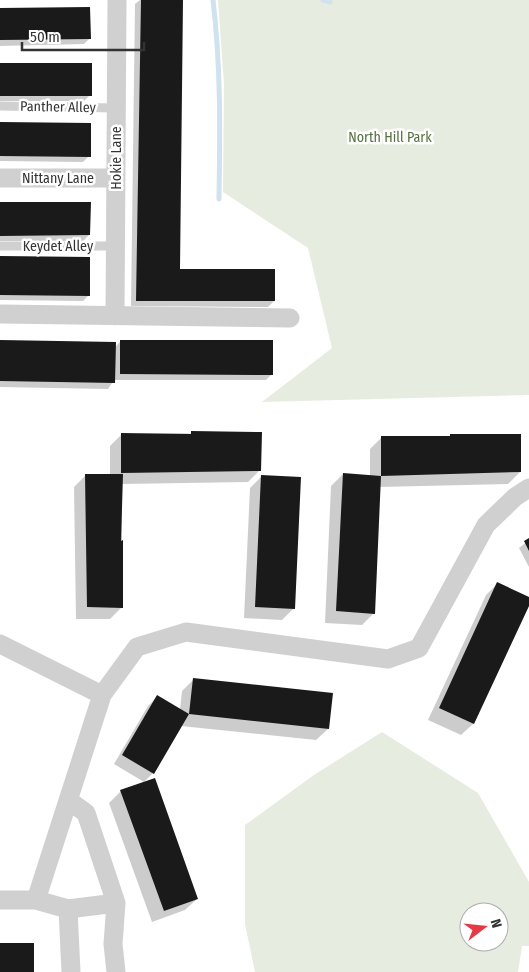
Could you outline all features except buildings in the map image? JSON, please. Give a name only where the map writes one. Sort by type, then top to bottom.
[{"type":"street","name":"Hokie Lane","points":[[115,316],[116,0]]},
{"type":"street","name":"Nittany Lane","points":[[0,178],[116,178]]},
{"type":"street","points":[[0,314],[290,318]]},
{"type":"street","points":[[36,900],[102,695],[137,647],[186,632],[388,659],[419,648],[486,524],[515,497],[529,488]]},
{"type":"street","points":[[0,644],[102,695]]},
{"type":"street","points":[[68,800],[86,813],[116,903],[113,944],[116,972]]},
{"type":"street","points":[[0,900],[36,900],[68,910],[116,903]]},
{"type":"street","points":[[68,910],[71,972]]},
{"type":"lane","name":"Panther Alley","points":[[0,106],[116,108]]},
{"type":"lane","name":"Keydet Alley","points":[[0,246],[116,246]]},
{"type":"green space","name":"North Hill Park","points":[[218,0],[529,0],[529,395],[262,402],[332,348],[308,248],[223,192],[224,84]]},
{"type":"green space","points":[[382,732],[478,793],[529,882],[529,946],[522,946],[518,972],[255,972],[245,924],[245,825],[314,775]]},
{"type":"waterway","points":[[213,0],[219,75],[219,199]]},
{"type":"waterway","points":[[323,0],[330,2]]}]
